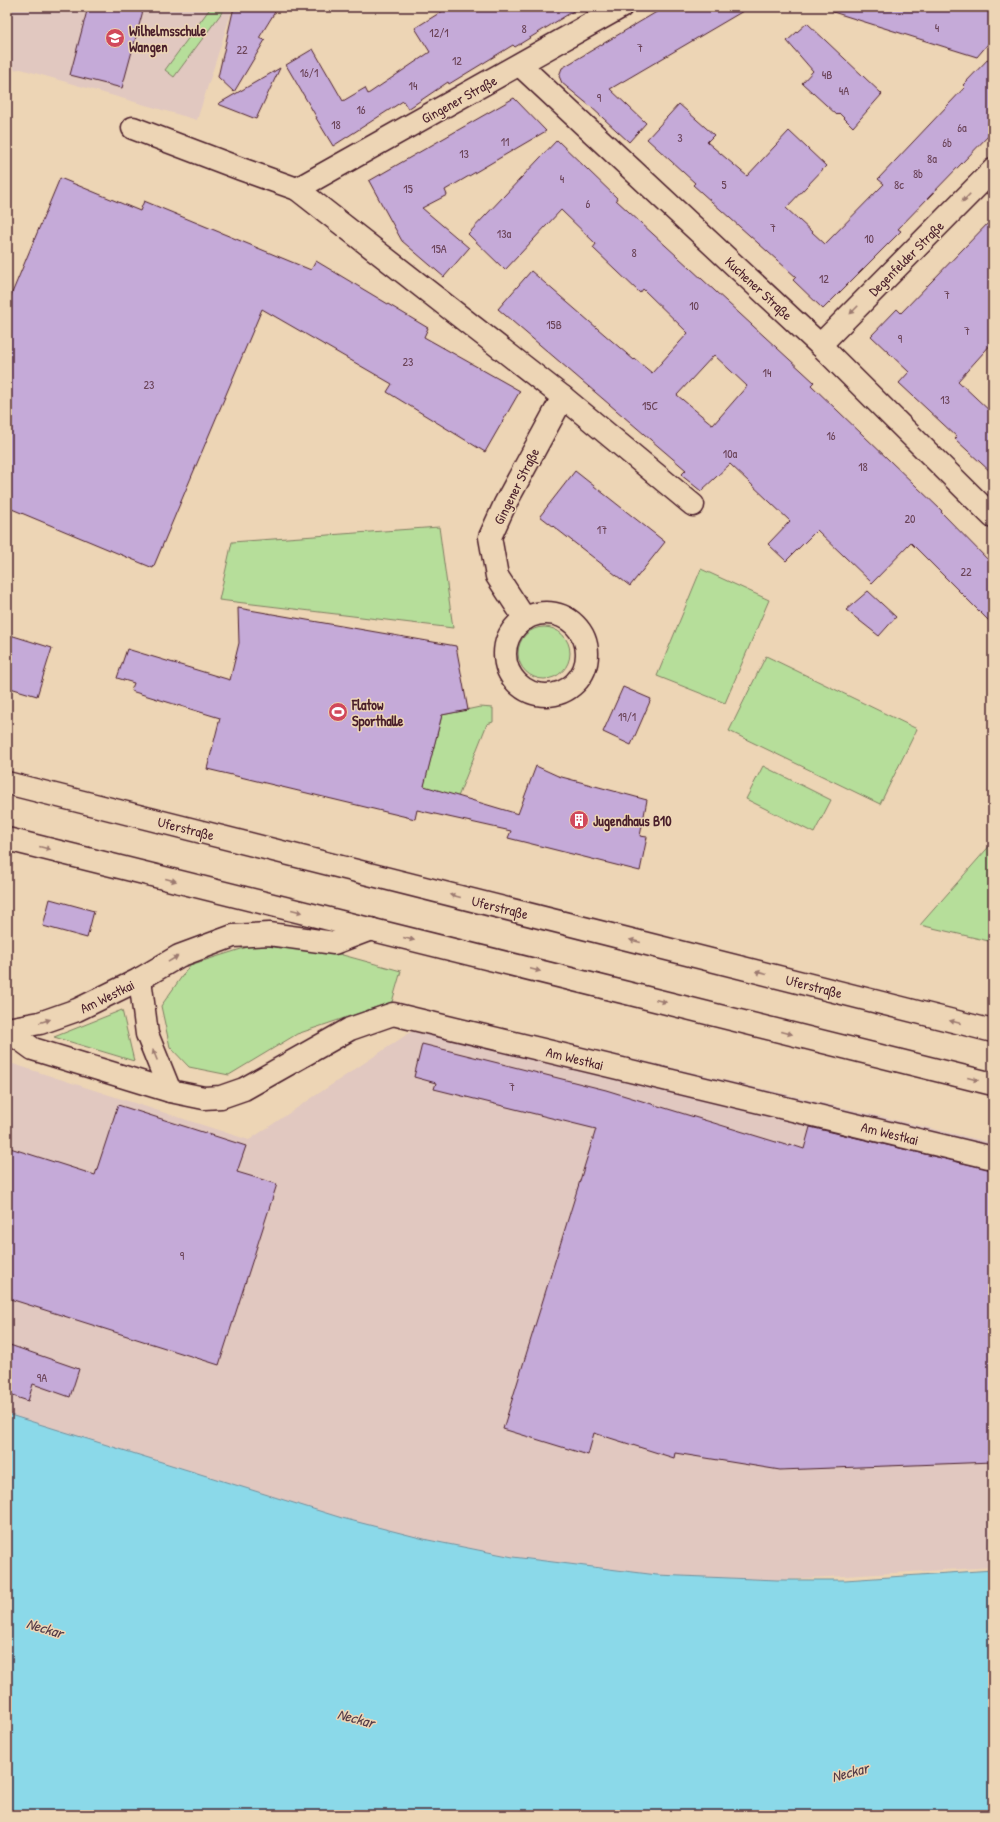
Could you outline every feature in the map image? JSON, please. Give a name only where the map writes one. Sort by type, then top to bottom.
[{"type":"main road","name":"Gingener Straße","points":[[297,189],[621,7]]},
{"type":"main road","name":"Kuchener Straße","points":[[520,65],[820,345],[993,517]]},
{"type":"main road","points":[[133,128],[297,189],[563,397],[693,505]]},
{"type":"main road","name":"Degenfelder Straße","points":[[820,345],[993,170]]},
{"type":"main road","name":"Gingener Straße","points":[[525,619],[498,576],[490,537],[505,504],[563,397]]},
{"type":"main road","name":"Uferstraße","points":[[7,782],[993,1031]]},
{"type":"main road","points":[[7,839],[993,1084]]},
{"type":"main road","points":[[140,979],[180,956],[233,936],[269,934],[334,944],[371,929]]},
{"type":"main road","name":"Am Westkai","points":[[7,1029],[40,1023],[77,1010],[140,979],[147,1034],[170,1091]]},
{"type":"main road","name":"Am Westkai","points":[[7,1029],[33,1049],[170,1091],[204,1098],[221,1097],[244,1089],[350,1029],[393,1014],[993,1158]]},
{"type":"shaded area","name":"Wilhelmsschule Wangen","points":[[7,7],[233,7],[197,120],[21,69],[7,70]]},
{"type":"shaded area","points":[[300,7],[339,7],[324,13]]},
{"type":"shaded area","points":[[439,1013],[993,1143],[993,1567],[777,1580],[657,1575],[513,1557],[428,1540],[342,1518],[7,1414],[7,1062],[249,1140]]},
{"type":"green space","points":[[211,7],[226,7],[174,77],[165,70]]},
{"type":"green space","points":[[439,527],[453,628],[219,600],[232,542]]},
{"type":"green space","points":[[701,569],[769,600],[725,703],[657,676]]},
{"type":"green space","points":[[544,627],[554,629],[562,635],[568,643],[570,653],[568,663],[562,671],[554,677],[544,679],[534,677],[526,671],[520,663],[518,653],[520,643],[526,635],[534,629]]},
{"type":"green space","points":[[766,656],[917,729],[880,804],[729,731]]},
{"type":"green space","points":[[480,707],[493,708],[493,722],[487,724],[450,817],[418,808],[442,715]]},
{"type":"green space","points":[[763,766],[831,800],[814,833],[746,799]]},
{"type":"green space","points":[[993,842],[993,942],[920,925]]},
{"type":"green space","points":[[254,945],[328,951],[401,971],[392,1002],[297,1034],[229,1075],[189,1067],[170,1047],[161,1006],[190,965]]},
{"type":"green space","points":[[122,1010],[134,1061],[54,1037]]},
{"type":"water","name":"Neckar","points":[[7,1414],[342,1518],[428,1540],[513,1557],[657,1575],[777,1580],[845,1580],[993,1570],[993,1815],[7,1815]]},
{"type":"building","points":[[88,7],[144,7],[122,88],[70,75]]},
{"type":"building","points":[[234,7],[278,7],[259,38],[265,40],[234,92],[218,77]]},
{"type":"building","points":[[449,7],[580,7],[515,47],[513,45],[449,84],[448,82],[408,109],[403,101],[333,146],[286,65],[313,49],[343,101],[365,88],[368,94],[430,52],[415,28]]},
{"type":"building","points":[[665,7],[750,7],[610,89],[646,123],[629,142],[590,106],[562,83],[559,76],[562,68]]},
{"type":"building","points":[[834,7],[983,7],[993,10],[993,38],[977,57],[833,12]]},
{"type":"building","points":[[807,23],[882,94],[853,127],[839,113],[837,115],[802,83],[813,71],[787,41]]},
{"type":"building","points":[[993,54],[993,131],[898,229],[901,231],[823,309],[793,280],[796,277],[693,185],[695,183],[647,139],[679,104],[714,135],[707,142],[747,176],[789,131],[826,166],[786,208],[825,244],[884,184],[878,179],[965,87],[963,85]]},
{"type":"building","points":[[280,68],[256,119],[218,104]]},
{"type":"building","points":[[514,98],[546,131],[445,190],[447,195],[422,208],[469,248],[444,277],[402,241],[369,181]]},
{"type":"building","points":[[557,140],[617,198],[616,200],[814,382],[811,385],[942,511],[941,512],[993,565],[993,625],[911,543],[872,583],[817,530],[786,561],[768,544],[790,521],[730,464],[701,491],[681,475],[686,470],[498,309],[531,271],[634,360],[635,359],[652,373],[688,333],[643,289],[640,293],[593,248],[596,244],[561,210],[505,270],[468,234]],"holes":[[[714,355],[747,386],[713,425],[677,395]]]},
{"type":"building","points":[[60,178],[140,211],[144,201],[311,270],[316,261],[428,328],[424,337],[520,391],[485,452],[387,392],[392,384],[262,309],[153,568],[7,507],[7,305]]},
{"type":"building","points":[[993,218],[993,342],[958,381],[993,414],[993,474],[955,439],[957,437],[899,383],[909,372],[871,336],[897,309],[901,313]]},
{"type":"building","points":[[575,471],[665,542],[630,586],[540,516]]},
{"type":"building","points":[[868,591],[896,617],[879,636],[846,610]]},
{"type":"building","name":"Flatow Sporthalle","points":[[238,608],[456,646],[468,710],[442,715],[424,786],[518,814],[536,766],[558,776],[647,800],[640,836],[647,837],[640,871],[508,838],[511,831],[417,810],[415,819],[207,769],[220,718],[131,691],[134,683],[117,678],[127,649],[230,680],[239,643]]},
{"type":"building","points":[[7,634],[52,648],[37,696],[7,687]]},
{"type":"building","points":[[623,687],[651,699],[631,745],[603,732]]},
{"type":"building","points":[[50,899],[94,911],[87,938],[43,926]]},
{"type":"building","points":[[422,1044],[606,1090],[789,1146],[789,1144],[804,1149],[810,1127],[993,1170],[993,1462],[780,1470],[675,1453],[674,1458],[594,1433],[588,1455],[503,1429],[596,1129],[434,1089],[436,1083],[414,1077]]},
{"type":"building","points":[[118,1105],[246,1146],[237,1172],[277,1184],[219,1365],[7,1298],[7,1147],[95,1175]]},
{"type":"building","points":[[7,1344],[79,1369],[70,1397],[33,1384],[28,1401],[7,1394]]},
{"type":"place","name":"Wilhelmsschule Wangen","points":[[115,38]]},
{"type":"place","name":"Flatow Sporthalle","points":[[338,712]]},
{"type":"place","name":"Jugendhaus B10","points":[[579,820]]}]
